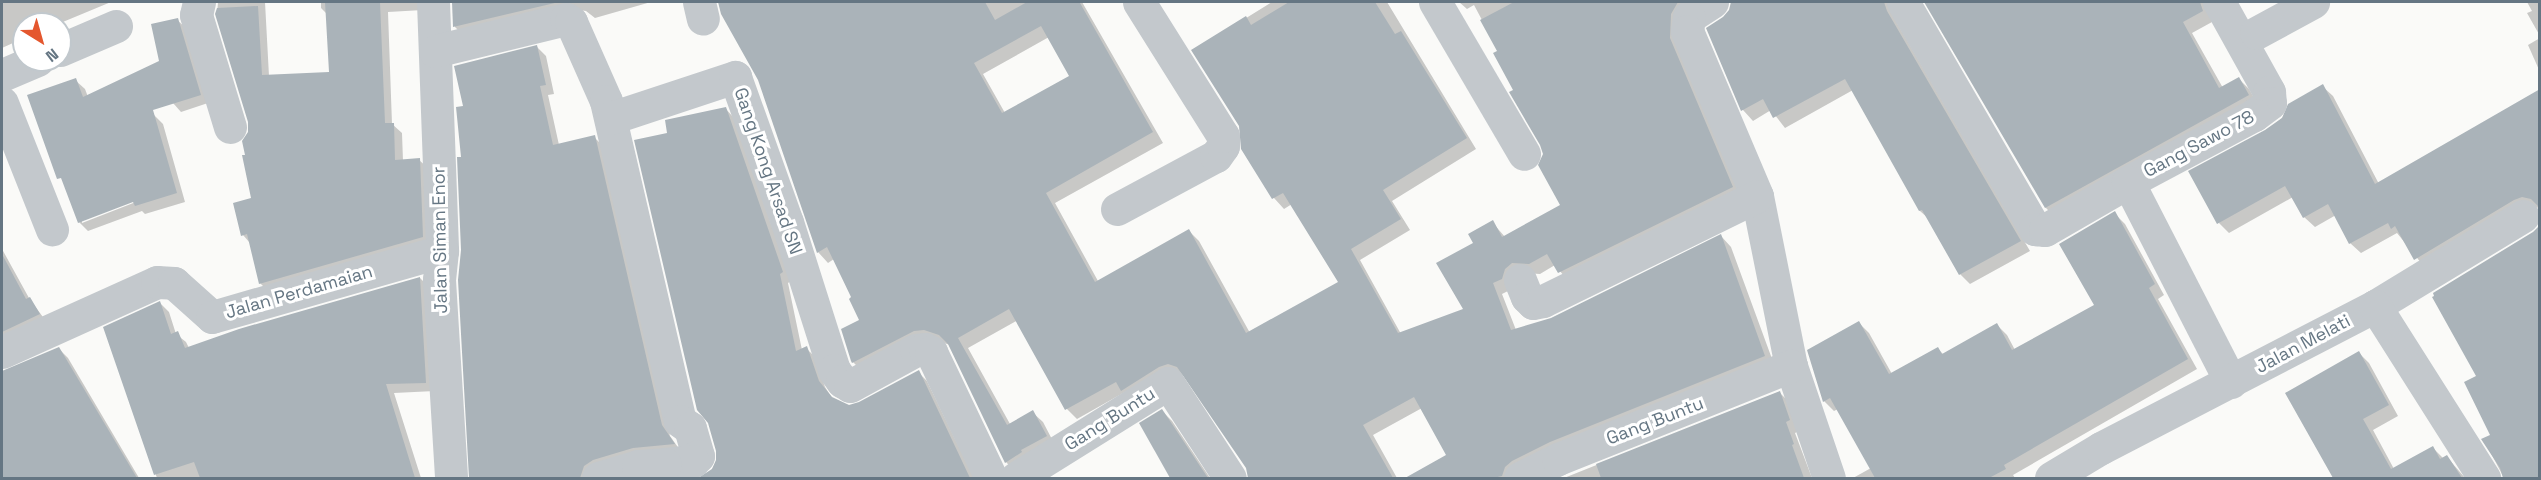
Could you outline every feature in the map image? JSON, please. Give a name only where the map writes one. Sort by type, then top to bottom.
[{"type":"street","points":[[200,2],[196,15],[230,127]]},
{"type":"street","name":"Jalan Siman Enor","points":[[433,2],[442,251],[439,280],[451,478]]},
{"type":"street","points":[[1117,209],[1216,156],[1223,146],[1223,136],[1139,2]]},
{"type":"street","points":[[1435,2],[1524,154]]},
{"type":"street","points":[[1712,2],[1689,17],[1687,31],[1757,196],[1791,366],[1829,478]]},
{"type":"street","points":[[1903,2],[2035,229],[2045,230],[2128,182]]},
{"type":"street","name":"Gang Sawo 78","points":[[2219,2],[2269,92],[2270,103],[2254,115],[2128,182],[2231,382]]},
{"type":"street","points":[[2256,33],[2313,2]]},
{"type":"street","points":[[435,51],[566,19],[574,27],[611,118],[680,421],[690,428],[698,456],[693,461],[666,471],[638,465],[598,478]]},
{"type":"street","points":[[72,46],[116,26]]},
{"type":"street","name":"Gang Kong Arsad SN","points":[[611,118],[735,77],[787,222],[834,370],[842,381],[850,386],[860,383],[916,350],[925,349],[931,352],[991,478]]},
{"type":"street","points":[[2,103],[52,229]]},
{"type":"street","points":[[1520,280],[1527,297],[1533,303],[1543,301],[1757,196]]},
{"type":"street","name":"Jalan Melati","points":[[2051,478],[2101,448],[2375,306],[2523,216]]},
{"type":"street","name":"Jalan Perdamaian","points":[[2,352],[157,282],[174,283],[212,317],[442,251]]},
{"type":"street","points":[[2375,306],[2484,478]]},
{"type":"street","name":"Gang Buntu","points":[[1520,478],[1558,459],[1791,366]]},
{"type":"street","name":"Gang Buntu","points":[[1016,478],[1168,382],[1230,478]]},
{"type":"building","points":[[325,2],[380,2],[385,123],[394,123],[395,160],[420,158],[423,237],[259,284],[247,234],[241,236],[233,203],[251,198],[242,155],[245,155],[242,141],[248,132],[248,122],[215,14],[217,8],[258,6],[262,75],[329,72]]},
{"type":"building","points":[[452,2],[559,2],[453,27]]},
{"type":"building","points":[[718,2],[985,2],[995,20],[1027,2],[1083,2],[1080,3],[1153,132],[1046,193],[1095,282],[1189,229],[1246,333],[1338,282],[1283,193],[1272,199],[1241,149],[1239,126],[1191,50],[1246,16],[1251,25],[1289,2],[1375,2],[1395,34],[1401,31],[1467,138],[1383,190],[1401,219],[1351,249],[1398,333],[1463,309],[1436,263],[1473,243],[1468,234],[1493,220],[1502,237],[1560,205],[1538,165],[1543,154],[1540,145],[1509,92],[1513,90],[1493,53],[1497,51],[1480,20],[1514,2],[1678,2],[1671,14],[1670,38],[1733,187],[1558,273],[1547,254],[1529,264],[1512,263],[1505,269],[1502,279],[1493,283],[1511,330],[1551,318],[1721,234],[1765,356],[1550,442],[1512,461],[1505,467],[1502,476],[1493,478],[1405,478],[1446,455],[1414,397],[1363,425],[1393,478],[1248,478],[1246,468],[1177,367],[1168,364],[1159,367],[1121,391],[1116,382],[1065,410],[1009,309],[958,338],[1007,425],[1033,410],[1047,436],[1021,450],[1022,452],[1005,463],[948,344],[939,335],[924,330],[914,331],[852,363],[841,329],[859,320],[849,299],[851,297],[827,247],[817,253],[758,80],[721,14]],"holes":[[[1041,26],[1069,76],[1002,113],[974,63]]]},
{"type":"building","points":[[1731,2],[1884,2],[1887,11],[2021,241],[1959,275],[1922,210],[1919,211],[1845,79],[1773,118],[1763,99],[1741,111],[1706,28],[1723,17],[1729,10]]},
{"type":"building","points":[[1924,2],[2200,2],[2203,11],[2183,22],[2219,88],[2239,77],[2249,95],[2045,208]]},
{"type":"building","points":[[178,18],[201,95],[153,110],[177,193],[135,206],[133,202],[78,223],[61,178],[57,179],[27,95],[76,78],[83,97],[159,61],[151,24]]},
{"type":"building","points":[[537,45],[546,85],[540,86],[553,145],[595,135],[662,425],[675,444],[633,448],[593,460],[584,466],[580,478],[469,478],[458,280],[461,250],[457,157],[461,157],[456,107],[463,106],[454,66]]},
{"type":"building","points":[[2323,84],[2375,184],[2540,89],[2540,208],[2531,199],[2522,197],[2514,200],[2414,260],[2395,226],[2391,229],[2388,223],[2349,244],[2328,204],[2303,218],[2285,186],[2217,224],[2188,171],[2265,130],[2282,118],[2288,104]]},
{"type":"building","points":[[726,107],[783,272],[780,274],[796,351],[807,346],[819,381],[832,397],[849,405],[919,370],[970,478],[698,478],[712,469],[716,460],[716,451],[708,423],[697,410],[634,140],[667,133],[665,120]]},
{"type":"building","points":[[2115,211],[2155,284],[2149,288],[2188,359],[2004,465],[2006,469],[1989,478],[1875,478],[1830,398],[1823,402],[1807,350],[1859,321],[1889,374],[1938,347],[1942,354],[1997,323],[2012,350],[2094,305],[2059,244]]},
{"type":"building","points":[[2540,225],[2540,478],[2503,478],[2500,468],[2481,439],[2490,435],[2464,382],[2476,376],[2432,297],[2433,293],[2533,232]]},
{"type":"building","points":[[2,254],[26,299],[30,297],[40,314],[2,332]]},
{"type":"building","points":[[420,277],[426,383],[386,384],[415,478],[200,478],[194,462],[154,475],[103,327],[160,301],[171,334],[178,331],[185,348],[239,329]]},
{"type":"building","points":[[59,347],[137,478],[2,478],[2,371]]},
{"type":"building","points":[[2359,351],[2389,405],[2363,419],[2391,469],[2433,446],[2440,459],[2447,455],[2462,478],[2333,478],[2285,393]]},
{"type":"building","points":[[1780,391],[1790,420],[1786,422],[1794,444],[1792,445],[1804,478],[1601,478],[1596,464]]},
{"type":"building","points":[[1162,409],[1208,478],[1170,478],[1139,423]]}]
